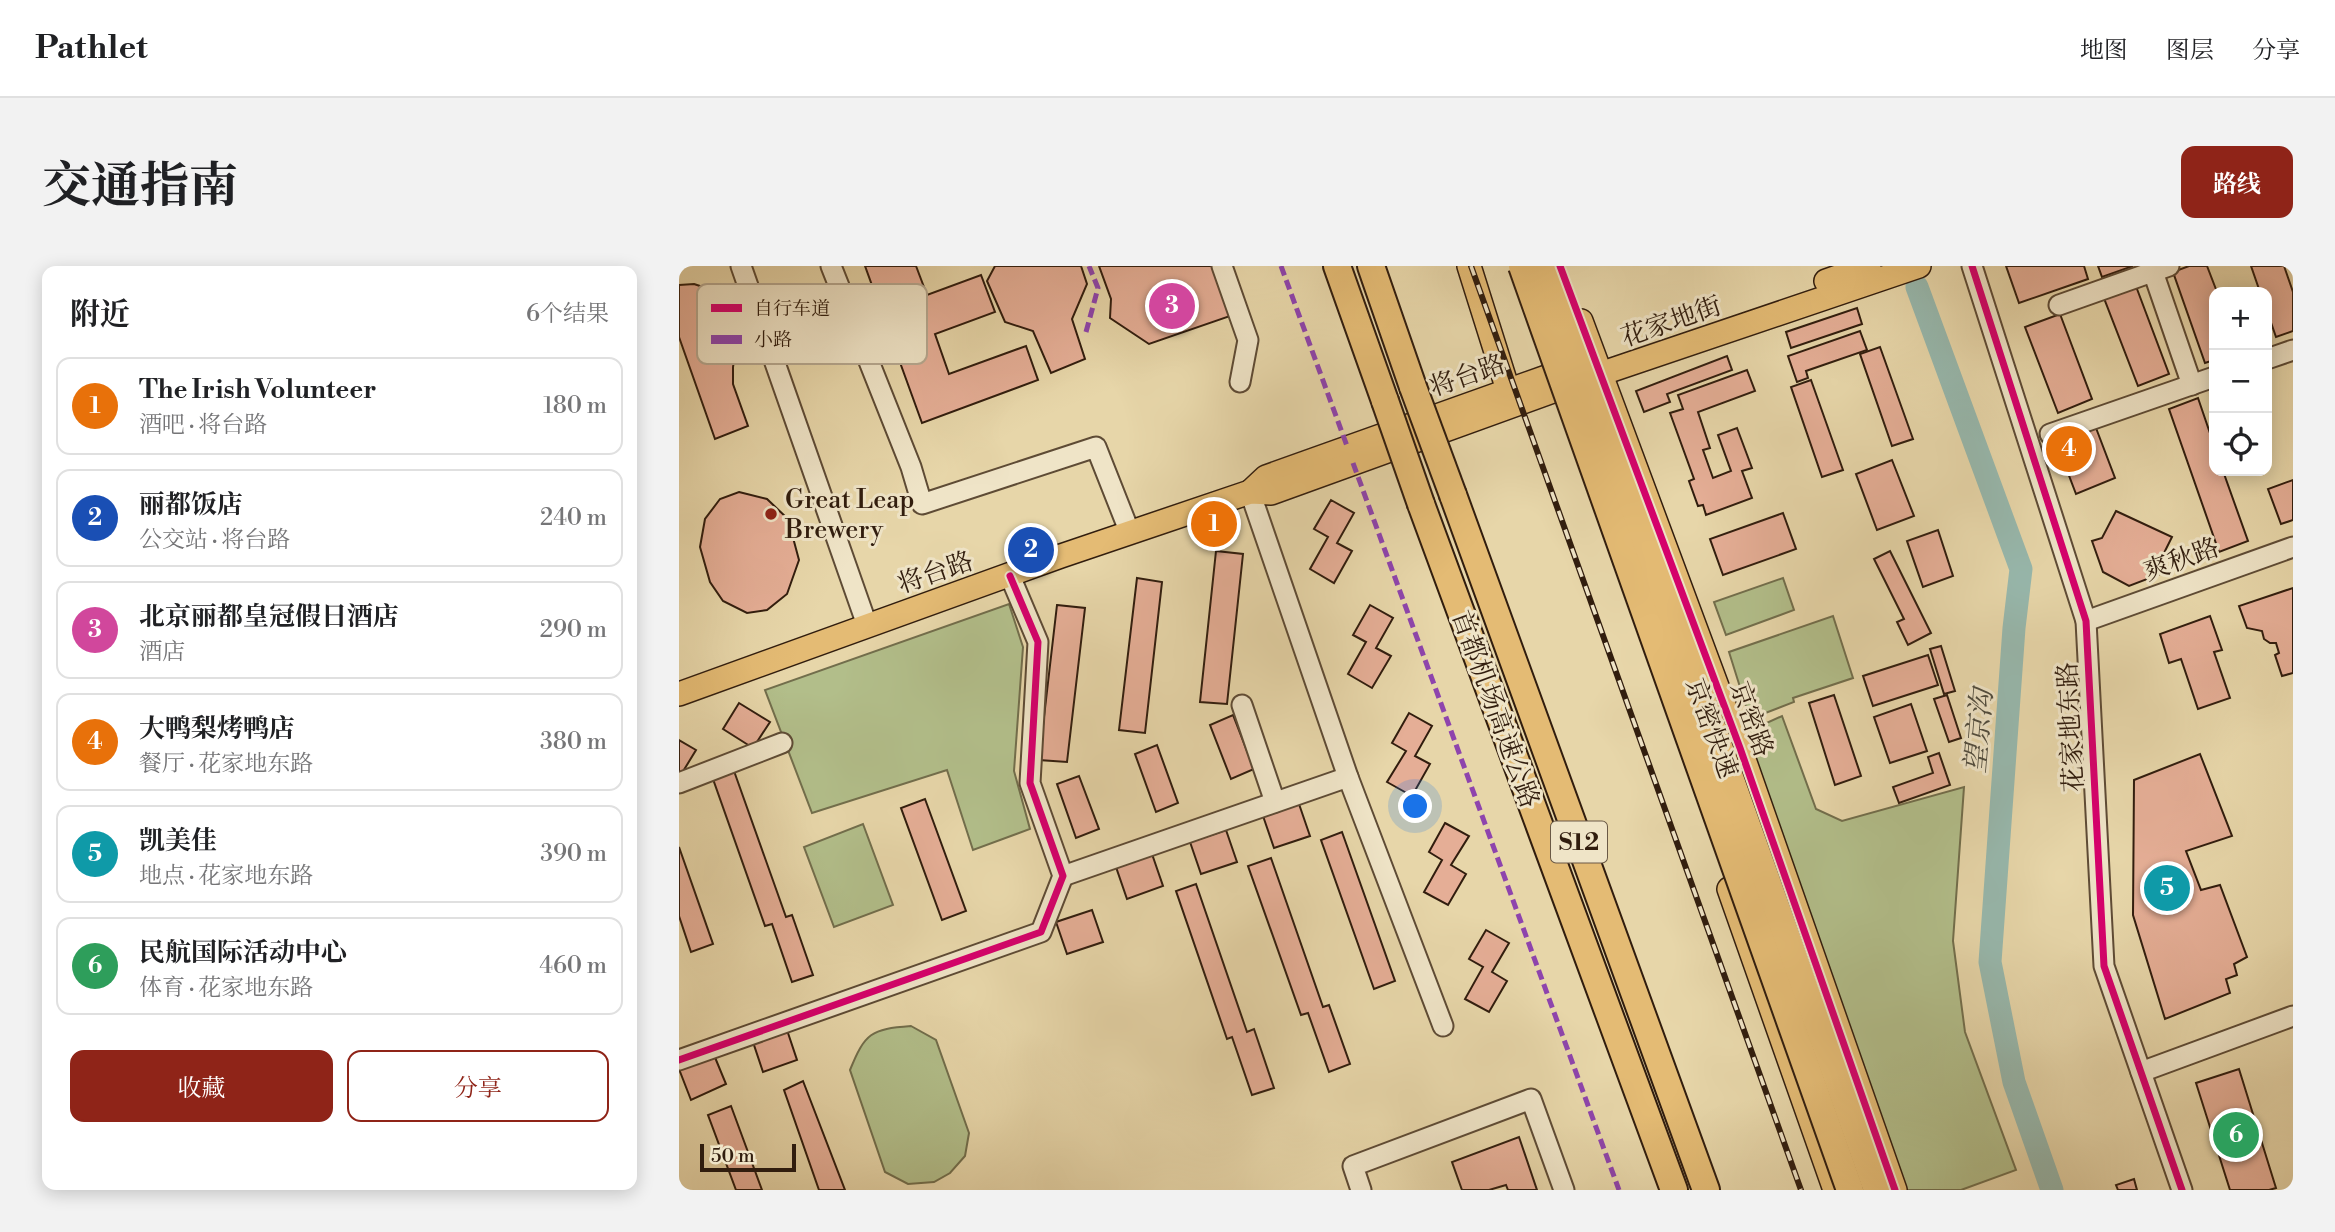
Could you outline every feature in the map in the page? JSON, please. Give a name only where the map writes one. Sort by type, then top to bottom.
[{"type":"highway","name":"首都机场高速公路","points":[[1337,266],[1421,504],[1674,1190]]},
{"type":"highway","name":"首都机场高速公路","points":[[1371,266],[1706,1190]]},
{"type":"highway","name":"京密快速","points":[[1523,266],[1850,1190]]},
{"type":"highway","name":"京密快速","points":[[1548,266],[1877,1190]]},
{"type":"main road","points":[[1469,266],[1508,390]]},
{"type":"main road","points":[[1510,266],[1835,1190]]},
{"type":"main road","name":"京密路","points":[[1560,266],[1740,748],[1895,1190]]},
{"type":"main road","name":"花家地街","points":[[1598,368],[1869,266]]},
{"type":"main road","name":"花家地街","points":[[1598,368],[1919,266]]},
{"type":"main road","points":[[1552,383],[1598,368]]},
{"type":"main road","name":"将台路","points":[[679,694],[1061,556],[1251,492],[1271,493],[1552,383]]},
{"type":"main road","name":"将台路","points":[[1251,492],[1266,477],[1508,390],[1552,383]]},
{"type":"street","points":[[741,266],[747,284]]},
{"type":"street","points":[[831,266],[838,284]]},
{"type":"street","points":[[1222,266],[1248,340],[1240,382]]},
{"type":"street","name":"花家地东路","points":[[1972,266],[2086,621],[2104,966],[2182,1190]]},
{"type":"street","points":[[2059,305],[2157,268],[2192,385]]},
{"type":"street","points":[[2272,357],[2293,350]]},
{"type":"street","points":[[775,364],[867,625]]},
{"type":"street","points":[[870,364],[911,467],[922,504],[1097,447],[1130,533]]},
{"type":"street","points":[[2050,434],[2209,379]]},
{"type":"street","points":[[1251,492],[1348,777],[1443,1027]]},
{"type":"street","name":"爽秋路","points":[[2086,621],[2293,547]]},
{"type":"street","points":[[679,1060],[1041,932],[1063,876],[1030,783],[1038,642],[1010,576]]},
{"type":"street","points":[[1242,705],[1275,802]]},
{"type":"street","points":[[679,783],[782,743]]},
{"type":"street","points":[[1063,876],[1348,777]]},
{"type":"street","points":[[2141,1072],[2293,1016]]},
{"type":"street","points":[[1361,1190],[1353,1167],[1531,1098],[1564,1190]]},
{"type":"green space","points":[[1783,578],[1794,610],[1726,635],[1714,602]]},
{"type":"green space","points":[[1009,604],[1023,647],[1014,771],[1030,829],[973,850],[947,770],[812,813],[765,690]]},
{"type":"green space","points":[[1833,616],[1853,678],[1793,698],[1794,702],[1750,719],[1729,652]]},
{"type":"green space","points":[[1782,716],[1816,809],[1842,821],[1964,787],[1953,941],[1965,1032],[2016,1170],[1961,1190],[1884,1190],[1729,740]]},
{"type":"green space","points":[[863,824],[893,905],[834,927],[804,847]]},
{"type":"green space","points":[[911,1026],[936,1040],[969,1133],[965,1156],[950,1173],[934,1182],[908,1184],[885,1172],[850,1070],[860,1048],[871,1035],[878,1031]]},
{"type":"building","points":[[865,266],[916,266],[923,284],[872,284]]},
{"type":"building","points":[[995,266],[1081,266],[1087,284],[1072,319],[1085,359],[1051,373],[1033,331],[1005,322],[987,281]]},
{"type":"building","points":[[1099,266],[1219,266],[1236,314],[1149,344],[1110,318],[1111,299]]},
{"type":"building","points":[[2006,266],[2084,266],[2088,279],[2019,303]]},
{"type":"building","points":[[2098,266],[2133,266],[2102,277]]},
{"type":"building","points":[[2189,266],[2207,266],[2215,287],[2209,287],[2209,362],[2205,363],[2173,272]]},
{"type":"building","points":[[2251,266],[2284,266],[2293,292],[2293,331],[2276,337],[2272,325],[2272,287],[2258,287]]},
{"type":"building","points":[[981,275],[995,312],[935,334],[949,374],[1026,346],[1038,380],[922,423],[901,364],[927,364],[927,295]]},
{"type":"building","points":[[2134,281],[2169,374],[2138,386],[2102,293]]},
{"type":"building","points":[[679,285],[697,285],[697,364],[734,364],[733,384],[748,426],[715,439],[679,337]]},
{"type":"building","points":[[1857,308],[1862,324],[1791,348],[1786,332]]},
{"type":"building","points":[[2060,314],[2092,399],[2058,413],[2025,327]]},
{"type":"building","points":[[1860,331],[1867,350],[1806,371],[1808,378],[1797,382],[1788,356]]},
{"type":"building","points":[[1880,347],[1913,439],[1892,446],[1860,354]]},
{"type":"building","points":[[1727,356],[1732,370],[1667,394],[1670,402],[1644,412],[1636,391]]},
{"type":"building","points":[[1747,370],[1755,391],[1698,412],[1710,448],[1703,450],[1713,478],[1731,471],[1718,435],[1737,428],[1752,468],[1742,471],[1752,498],[1706,515],[1703,505],[1698,506],[1689,481],[1694,479],[1670,413],[1683,409],[1678,395]]},
{"type":"building","points":[[1811,380],[1843,470],[1822,477],[1791,387]]},
{"type":"building","points":[[2198,398],[2209,430],[2209,476],[2225,476],[2248,541],[2219,552],[2169,409]]},
{"type":"building","points":[[2096,428],[2115,478],[2076,494],[2057,444]]},
{"type":"building","points":[[1892,460],[1914,516],[1877,530],[1856,474]]},
{"type":"building","points":[[2293,480],[2293,520],[2281,524],[2268,489]]},
{"type":"building","points":[[739,492],[767,499],[788,519],[799,560],[787,594],[767,610],[747,613],[723,601],[710,582],[700,547],[705,519],[720,499]]},
{"type":"building","points":[[1331,500],[1354,513],[1337,543],[1352,551],[1334,583],[1310,569],[1328,537],[1314,529]]},
{"type":"building","points":[[2116,511],[2172,537],[2159,563],[2163,573],[2129,586],[2103,572],[2092,541],[2102,538]]},
{"type":"building","points":[[1783,513],[1796,549],[1723,575],[1710,539]]},
{"type":"building","points":[[1938,530],[1953,576],[1923,587],[1907,541]]},
{"type":"building","points":[[1216,551],[1243,554],[1227,704],[1200,702]]},
{"type":"building","points":[[1890,551],[1931,633],[1908,645],[1897,622],[1904,619],[1874,559]]},
{"type":"building","points":[[1137,578],[1162,582],[1145,733],[1119,730]]},
{"type":"building","points":[[2293,588],[2293,673],[2282,676],[2275,655],[2279,653],[2276,643],[2264,639],[2262,631],[2247,628],[2239,606]]},
{"type":"building","points":[[1057,605],[1085,608],[1067,762],[1039,760]]},
{"type":"building","points":[[1370,605],[1393,618],[1376,648],[1391,656],[1372,688],[1348,674],[1366,642],[1353,635]]},
{"type":"building","points":[[2210,616],[2222,650],[2214,652],[2230,698],[2198,709],[2181,659],[2169,663],[2160,634]]},
{"type":"building","points":[[1941,646],[1955,691],[1944,694],[1930,649]]},
{"type":"building","points":[[1928,655],[1938,685],[1873,706],[1863,676]]},
{"type":"building","points":[[1834,695],[1861,776],[1835,785],[1809,703]]},
{"type":"building","points":[[1947,695],[1961,738],[1949,742],[1934,699]]},
{"type":"building","points":[[739,703],[770,722],[753,748],[723,729]]},
{"type":"building","points":[[1911,704],[1927,751],[1890,763],[1874,717]]},
{"type":"building","points":[[1409,713],[1432,726],[1415,756],[1430,764],[1412,796],[1387,782],[1406,751],[1392,743]]},
{"type":"building","points":[[1233,715],[1254,769],[1231,779],[1210,725]]},
{"type":"building","points":[[679,740],[696,750],[679,778]]},
{"type":"building","points":[[1157,745],[1178,803],[1156,812],[1135,754]]},
{"type":"building","points":[[1939,753],[1950,785],[1899,803],[1893,787],[1933,773],[1928,757]]},
{"type":"building","points":[[2200,754],[2232,836],[2186,851],[2201,890],[2220,885],[2247,957],[2234,964],[2237,975],[2226,979],[2230,993],[2165,1019],[2133,915],[2134,780]]},
{"type":"building","points":[[734,771],[786,917],[792,915],[813,975],[792,982],[772,924],[765,926],[713,779]]},
{"type":"building","points":[[1079,776],[1099,829],[1076,838],[1057,784]]},
{"type":"building","points":[[925,799],[966,911],[942,920],[901,808]]},
{"type":"building","points":[[1299,804],[1310,836],[1274,848],[1263,816]]},
{"type":"building","points":[[1445,823],[1469,836],[1451,865],[1466,874],[1448,905],[1424,892],[1442,860],[1429,852]]},
{"type":"building","points":[[1226,830],[1237,862],[1201,874],[1190,842]]},
{"type":"building","points":[[1342,832],[1395,981],[1374,989],[1321,840]]},
{"type":"building","points":[[679,847],[713,944],[691,952],[679,916]]},
{"type":"building","points":[[1152,854],[1163,886],[1127,899],[1116,867]]},
{"type":"building","points":[[1271,858],[1323,1007],[1329,1005],[1350,1064],[1329,1072],[1308,1013],[1301,1015],[1248,866]]},
{"type":"building","points":[[1196,884],[1247,1032],[1254,1029],[1274,1088],[1252,1095],[1232,1037],[1227,1039],[1176,891]]},
{"type":"building","points":[[1092,910],[1103,942],[1067,954],[1056,922]]},
{"type":"building","points":[[1486,930],[1509,943],[1492,972],[1507,981],[1489,1012],[1465,999],[1483,967],[1469,959]]},
{"type":"building","points":[[786,1027],[797,1060],[763,1072],[752,1039]]},
{"type":"building","points":[[714,1055],[726,1084],[691,1100],[679,1069]]},
{"type":"building","points":[[2239,1069],[2276,1188],[2269,1190],[2230,1190],[2196,1083]]},
{"type":"building","points":[[803,1081],[845,1190],[819,1190],[784,1090]]},
{"type":"building","points":[[731,1106],[762,1190],[736,1190],[708,1115]]},
{"type":"building","points":[[1519,1137],[1537,1190],[1508,1190],[1506,1185],[1489,1190],[1462,1190],[1452,1162]]},
{"type":"building","points":[[2134,1179],[2137,1190],[2118,1190],[2116,1185]]},
{"type":"waterway","name":"望京沟","points":[[1917,287],[2021,569],[2014,628],[1990,962],[2014,1082],[2052,1190]]},
{"type":"railway","points":[[1471,266],[1801,1190]]},
{"type":"marked path","points":[[1086,332],[1098,288],[1089,266]]},
{"type":"marked path","points":[[1281,266],[1347,446]]},
{"type":"marked path","points":[[1353,463],[1619,1190]]},
{"type":"cycle path","points":[[1560,266],[1740,748],[1895,1190]]},
{"type":"cycle path","points":[[1972,266],[2086,621],[2104,966],[2182,1190]]},
{"type":"cycle path","points":[[679,1060],[1041,932],[1063,876],[1030,783],[1038,642],[1010,576]]},
{"type":"place","name":"北京丽都皇冠假日酒店","points":[[1172,306]]},
{"type":"place","name":"大鸭梨烤鸭店","points":[[2069,449]]},
{"type":"place","name":"Great Leap Brewery","points":[[771,514]]},
{"type":"place","name":"The Irish Volunteer","points":[[1214,524]]},
{"type":"place","name":"丽都饭店","points":[[1031,550]]},
{"type":"place","name":"凯美佳","points":[[2167,888]]},
{"type":"place","name":"民航国际活动中心","points":[[2236,1135]]}]
